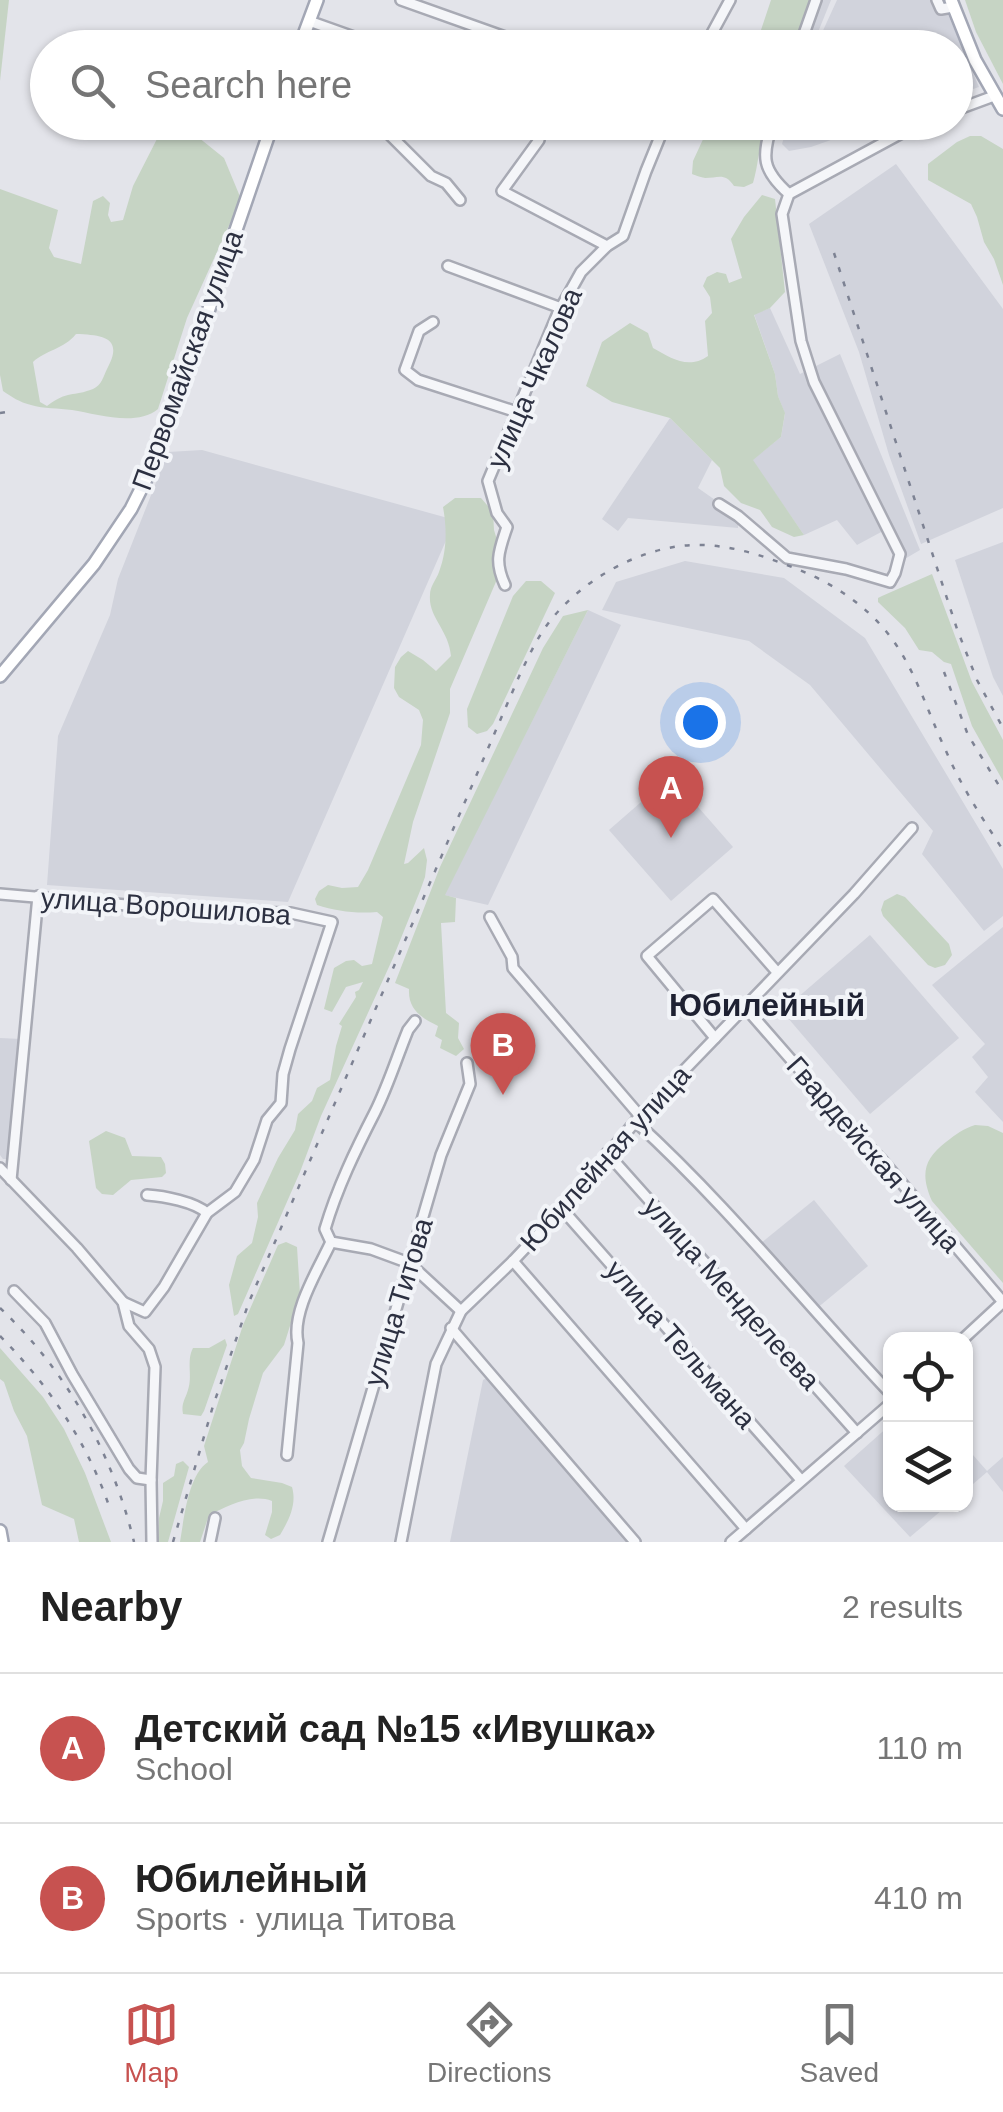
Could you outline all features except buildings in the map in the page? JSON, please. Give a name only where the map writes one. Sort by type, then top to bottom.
[{"type":"main road","points":[[306,30],[316,0]]},
{"type":"main road","points":[[952,3],[962,30]]},
{"type":"main road","points":[[973,57],[1003,109]]},
{"type":"main road","name":"Первомайская улица","points":[[0,676],[94,564],[146,479],[266,140]]},
{"type":"main road","points":[[0,1531],[2,1542]]},
{"type":"street","points":[[401,0],[485,30]]},
{"type":"street","points":[[714,30],[730,0]]},
{"type":"street","points":[[805,30],[816,0]]},
{"type":"street","points":[[937,0],[940,8],[952,3]]},
{"type":"street","points":[[309,21],[334,30]]},
{"type":"street","points":[[973,104],[994,96]]},
{"type":"street","points":[[395,140],[430,176],[446,182],[460,200]]},
{"type":"street","points":[[538,140],[502,191],[606,246]]},
{"type":"street","name":"улица Чкалова","points":[[505,585],[498,569],[498,554],[507,527],[497,513],[488,482],[561,308],[582,272],[606,246],[623,236],[659,140]]},
{"type":"street","points":[[767,140],[770,178],[789,194]]},
{"type":"street","points":[[719,504],[787,558],[890,582],[895,573],[900,554],[814,382],[801,341],[782,214],[789,194],[889,140]]},
{"type":"street","points":[[448,266],[561,308]]},
{"type":"street","points":[[433,322],[420,331],[404,370],[418,380],[517,412]]},
{"type":"street","name":"Юбилейная улица","points":[[401,1542],[436,1364],[461,1311],[562,1209],[638,1119],[854,894],[912,828]]},
{"type":"street","name":"улица Ворошилова","points":[[0,894],[206,912],[291,913],[332,922],[290,1048],[281,1103],[267,1120],[254,1160],[235,1192],[207,1212]]},
{"type":"street","points":[[11,1180],[38,896]]},
{"type":"street","points":[[715,1038],[647,956],[713,898],[778,972]]},
{"type":"street","points":[[490,918],[512,957],[513,968],[638,1119],[883,1385]]},
{"type":"street","name":"Гвардейская улица","points":[[744,1007],[1003,1302]]},
{"type":"street","points":[[288,1455],[298,1314],[331,1242],[326,1229],[333,1204],[408,1030],[416,1021]]},
{"type":"street","name":"улица Титова","points":[[328,1542],[441,1155],[470,1084],[468,1064]]},
{"type":"street","name":"улица Менделеева","points":[[607,1153],[857,1433]]},
{"type":"street","points":[[0,1168],[123,1302],[144,1312],[164,1287],[207,1212],[166,1196],[147,1195]]},
{"type":"street","name":"улица Тельмана","points":[[562,1209],[801,1480]]},
{"type":"street","points":[[331,1242],[371,1249],[409,1263],[461,1311]]},
{"type":"street","points":[[513,1261],[746,1529]]},
{"type":"street","points":[[14,1291],[45,1323],[129,1469],[137,1478],[151,1480]]},
{"type":"street","points":[[123,1302],[130,1326],[149,1349],[156,1367],[152,1542]]},
{"type":"street","points":[[971,1332],[1003,1302]]},
{"type":"street","points":[[451,1328],[635,1542]]},
{"type":"street","points":[[731,1542],[883,1410]]},
{"type":"street","points":[[210,1542],[215,1518]]},
{"type":"shaded area","points":[[821,0],[831,0],[819,30],[810,30]]},
{"type":"shaded area","points":[[837,0],[935,0],[946,10],[955,30],[823,30]]},
{"type":"shaded area","points":[[783,140],[831,140],[789,151]]},
{"type":"shaded area","points":[[896,164],[1003,309],[1003,508],[921,544],[889,455],[859,352],[809,224]]},
{"type":"shaded area","points":[[770,308],[800,374],[840,354],[920,550],[903,560],[883,531],[857,545],[837,520],[804,535],[752,460],[781,437],[785,414],[754,314]]},
{"type":"shaded area","points":[[670,418],[712,460],[698,488],[738,516],[738,528],[628,518],[618,531],[602,519]]},
{"type":"shaded area","points":[[202,450],[455,520],[288,902],[47,885],[58,736],[110,615],[118,579],[168,452]]},
{"type":"shaded area","points":[[1003,542],[1003,696],[993,677],[955,560]]},
{"type":"shaded area","points":[[685,561],[784,578],[865,638],[1003,869],[1003,916],[984,931],[922,854],[933,831],[810,685],[749,641],[602,610],[616,582]]},
{"type":"shaded area","points":[[588,610],[621,625],[488,905],[444,895]]},
{"type":"shaded area","points":[[671,776],[733,847],[671,901],[609,830]]},
{"type":"shaded area","points":[[1003,927],[1003,1122],[975,1092],[988,1077],[972,1057],[985,1044],[932,985]]},
{"type":"shaded area","points":[[870,935],[959,1038],[870,1114],[782,1011]]},
{"type":"shaded area","points":[[0,1038],[21,1039],[13,1156],[8,1159],[0,1155]]},
{"type":"shaded area","points":[[814,1200],[868,1266],[816,1309],[761,1243]]},
{"type":"shaded area","points":[[490,1376],[628,1542],[450,1542],[483,1380]]},
{"type":"shaded area","points":[[883,1431],[883,1508],[844,1466]]},
{"type":"shaded area","points":[[973,1455],[987,1471],[1003,1457],[1003,1492],[987,1472],[973,1484]]},
{"type":"shaded area","points":[[887,1512],[940,1512],[910,1537]]},
{"type":"green space","points":[[0,0],[9,0],[0,81]]},
{"type":"green space","points":[[771,0],[812,0],[799,30],[761,30]]},
{"type":"green space","points":[[965,0],[1003,0],[1003,84],[976,32]]},
{"type":"green space","points":[[981,136],[1003,149],[1003,285],[971,204],[928,180],[928,164],[957,142]]},
{"type":"green space","points":[[156,140],[202,140],[224,158],[241,199],[187,318],[158,409],[139,417],[116,418],[36,406],[16,399],[3,391],[0,375],[0,189],[58,210],[49,248],[54,257],[81,264],[93,201],[103,196],[110,203],[111,222],[123,220],[133,186]],"holes":[[[76,334],[103,337],[113,351],[100,383],[47,406],[40,402],[33,362]]]},
{"type":"green space","points":[[703,140],[762,140],[753,183],[744,187],[734,186],[724,177],[692,174]]},
{"type":"green space","points":[[762,195],[775,199],[785,292],[770,308],[754,315],[785,413],[781,437],[753,460],[804,535],[794,537],[772,527],[760,510],[741,503],[724,486],[720,468],[670,418],[612,402],[586,386],[602,342],[630,323],[648,333],[653,348],[673,359],[694,362],[708,356],[705,321],[712,313],[710,297],[703,286],[707,277],[717,272],[726,274],[729,283],[742,278],[731,239]]},
{"type":"green space","points":[[455,498],[481,498],[493,512],[504,563],[450,689],[450,713],[413,822],[404,864],[424,848],[425,877],[300,1172],[234,1316],[229,1285],[237,1256],[252,1243],[257,1203],[295,1130],[298,1114],[312,1101],[317,1088],[330,1080],[342,1026],[339,1024],[363,982],[346,987],[332,1012],[324,1009],[334,968],[354,960],[362,966],[372,964],[383,917],[377,912],[324,907],[317,905],[315,899],[328,885],[358,887],[421,745],[423,720],[419,710],[399,697],[394,688],[395,667],[408,651],[436,671],[451,656],[430,595],[445,548],[443,507]]},
{"type":"green space","points":[[932,574],[972,682],[1003,740],[1003,781],[972,726],[951,664],[932,652],[919,650],[905,628],[878,602],[878,598]]},
{"type":"green space","points":[[526,581],[541,581],[555,593],[493,724],[477,734],[468,727],[467,709],[513,596]]},
{"type":"green space","points":[[588,610],[445,895],[456,898],[455,922],[441,923],[446,1013],[459,1023],[458,1038],[464,1049],[456,1056],[440,1048],[442,1040],[435,1036],[438,1026],[416,1012],[409,989],[395,983],[440,867],[543,648],[563,616]]},
{"type":"green space","points":[[897,894],[905,897],[949,944],[952,955],[945,965],[928,965],[883,916],[884,901]]},
{"type":"green space","points":[[975,1125],[1003,1133],[1003,1283],[932,1201],[926,1183],[926,1168],[933,1155],[956,1134]]},
{"type":"green space","points":[[106,1131],[125,1138],[132,1156],[161,1157],[166,1173],[162,1177],[131,1180],[113,1195],[102,1194],[96,1188],[89,1141]]},
{"type":"green space","points":[[286,1242],[297,1247],[300,1294],[284,1345],[263,1373],[240,1450],[242,1466],[251,1478],[292,1487],[291,1512],[280,1535],[271,1539],[265,1535],[272,1501],[240,1502],[209,1515],[200,1542],[180,1542],[191,1487],[208,1462],[204,1446],[243,1325],[278,1245]]},
{"type":"green space","points":[[225,1339],[227,1345],[204,1411],[201,1416],[183,1414],[193,1348],[209,1348]]},
{"type":"green space","points":[[0,1348],[43,1397],[64,1429],[111,1542],[79,1542],[74,1519],[42,1505],[27,1436],[0,1379]]},
{"type":"green space","points":[[183,1461],[189,1467],[168,1542],[158,1542],[163,1483],[174,1476],[176,1464]]},
{"type":"railway","points":[[834,253],[957,629],[977,680],[1003,728]]},
{"type":"railway","points":[[0,413],[7,412]]},
{"type":"railway","points":[[173,1542],[249,1302],[521,672],[547,625],[578,593],[637,557],[703,545],[764,557],[839,590],[875,619],[895,644],[958,777],[1003,850]]},
{"type":"railway","points":[[944,672],[968,735],[1003,792]]},
{"type":"railway","points":[[0,1308],[46,1358],[84,1415],[113,1477],[134,1542]]},
{"type":"railway","points":[[0,1336],[63,1413],[108,1503]]},
{"type":"place","name":"Детский сад №15 «Ивушка»","points":[[671,838]]},
{"type":"place","name":"Юбилейный","points":[[503,1095]]},
{"type":"district","name":"Юбилейный","points":[[767,1005]]}]
